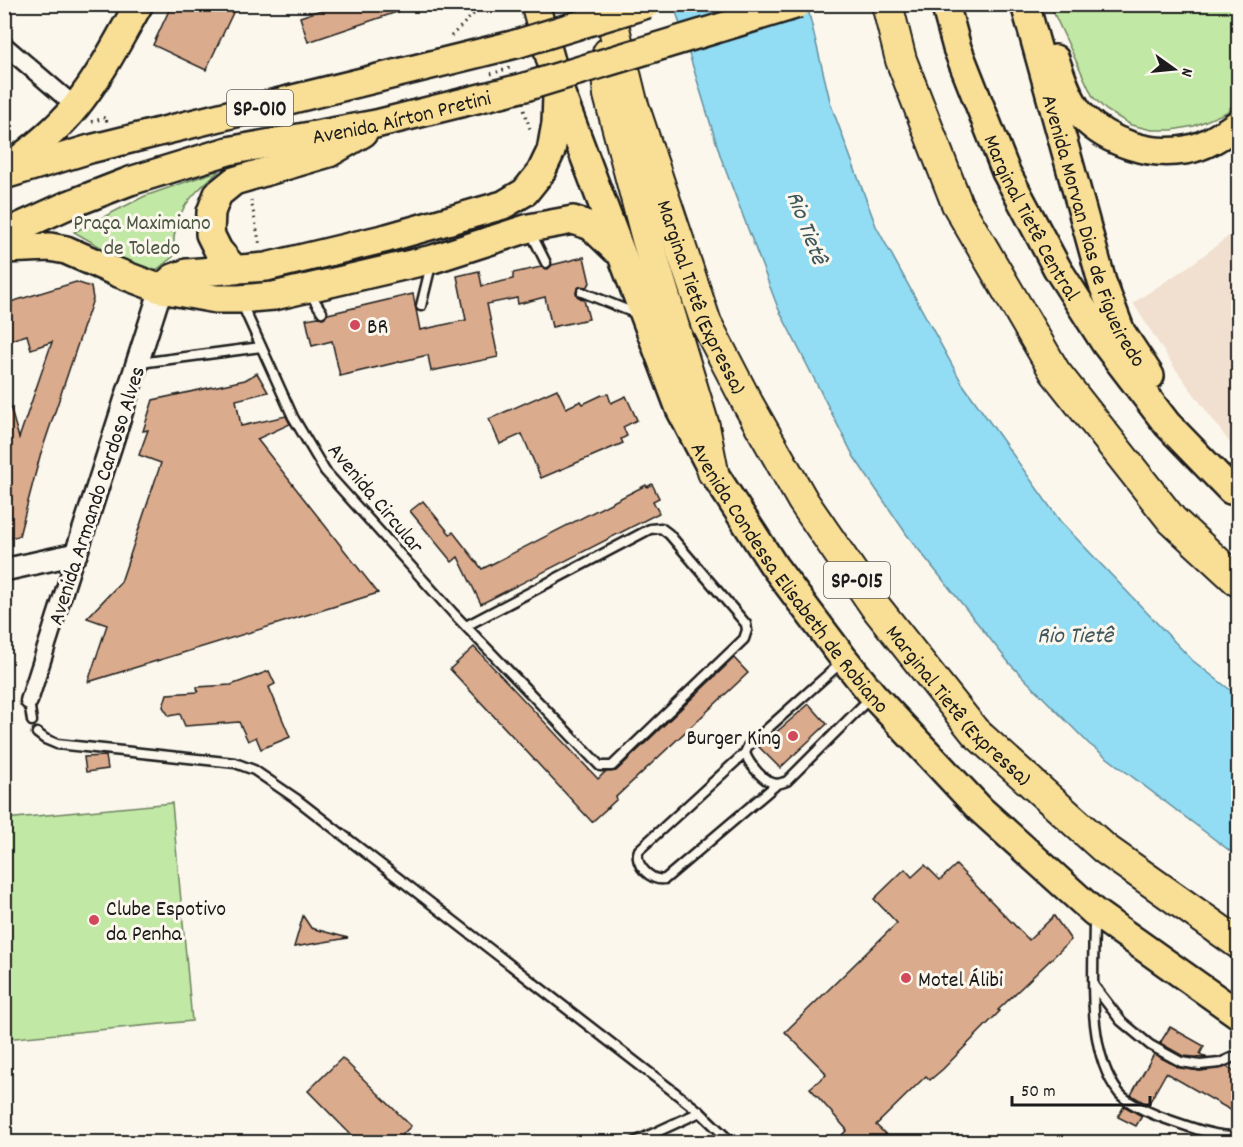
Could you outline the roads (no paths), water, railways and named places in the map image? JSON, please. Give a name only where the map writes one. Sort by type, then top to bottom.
[{"type":"highway","points":[[4,173],[47,138],[76,107],[101,71],[139,4]]},
{"type":"highway","name":"Avenida Condessa Elisabeth de Robiano","points":[[536,4],[558,86],[680,409],[713,472],[774,566],[873,695],[980,809],[1094,912],[1239,1014]]},
{"type":"highway","name":"Avenida Aírton Pretini","points":[[4,173],[516,44],[647,4]]},
{"type":"highway","name":"Avenida Aírton Pretini","points":[[4,234],[68,205],[130,181],[228,151],[376,124],[525,87],[798,4]]},
{"type":"highway","name":"Marginal Tietê Central","points":[[945,4],[957,48],[1006,172],[1058,268],[1104,343],[1167,424],[1235,493]]},
{"type":"highway","name":"Avenida Morvan Dias de Figueiredo","points":[[1025,4],[1102,282],[1121,332],[1163,396],[1219,465],[1235,493]]},
{"type":"highway","points":[[1035,4],[1064,85],[1083,117],[1116,141],[1160,152],[1186,150],[1215,140],[1239,124]]},
{"type":"highway","points":[[611,16],[606,66],[609,95],[647,239],[704,426],[713,472]]},
{"type":"highway","name":"Marginal Tietê (Expressa)","points":[[611,16],[632,102],[706,323],[748,404],[803,501],[875,606],[975,732],[1106,849],[1239,943]]},
{"type":"highway","points":[[890,18],[901,60],[957,204],[1055,372],[1172,520],[1239,581]]},
{"type":"highway","points":[[161,289],[173,278],[187,273],[266,267],[338,251],[503,205],[525,192],[541,172],[551,151],[556,123],[558,86]]},
{"type":"highway","points":[[235,270],[218,250],[210,234],[211,212],[218,194],[234,180],[329,153],[376,124]]},
{"type":"highway","points":[[4,249],[50,247],[66,250],[161,289],[216,299],[273,296],[433,259],[529,228],[573,220],[591,226],[621,255]]},
{"type":"street","points":[[4,45],[76,107]]},
{"type":"street","name":"Avenida Armando Cardoso Alves","points":[[29,701],[161,289]]},
{"type":"street","points":[[4,570],[76,554]]},
{"type":"lane","points":[[529,228],[546,263]]},
{"type":"lane","points":[[421,306],[433,259]]},
{"type":"lane","points":[[306,288],[322,312]]},
{"type":"lane","points":[[582,292],[645,318]]},
{"type":"lane","name":"Avenida Circular","points":[[239,299],[293,417],[325,471],[453,613],[600,766],[612,765],[744,639],[747,630],[746,624],[669,534],[661,528],[650,529],[466,626]]},
{"type":"lane","points":[[137,364],[261,347]]},
{"type":"lane","points":[[844,659],[639,850],[638,862],[653,878],[666,879],[777,784],[787,781],[873,695]]},
{"type":"lane","points":[[29,701],[32,721]]},
{"type":"lane","points":[[37,733],[57,744],[235,764],[254,770],[295,798],[700,1112],[731,1143]]},
{"type":"lane","points":[[744,753],[768,781],[777,784]]},
{"type":"lane","points":[[1094,912],[1096,1034],[1106,1073],[1121,1095],[1155,1115],[1203,1131],[1227,1137],[1239,1136]]},
{"type":"lane","points":[[1094,985],[1121,1021],[1150,1045],[1180,1062],[1200,1065],[1220,1063],[1239,1055]]},
{"type":"lane","points":[[635,1143],[700,1112]]},
{"type":"water","name":"Rio Tietê","points":[[674,5],[807,5],[831,105],[876,226],[962,383],[1060,521],[1192,660],[1238,696],[1238,857],[1089,744],[1010,664],[907,535],[854,457],[778,308],[721,158]]},
{"type":"place","name":"BR","points":[[355,325]]},
{"type":"place","name":"Burger King","points":[[793,736]]},
{"type":"place","name":"Clube Espotivo da Penha","points":[[94,920]]},
{"type":"place","name":"Motel Álibi","points":[[906,978]]},
{"type":"park label","name":"Praça Maximiano de Toledo","points":[[142,234]]}]
